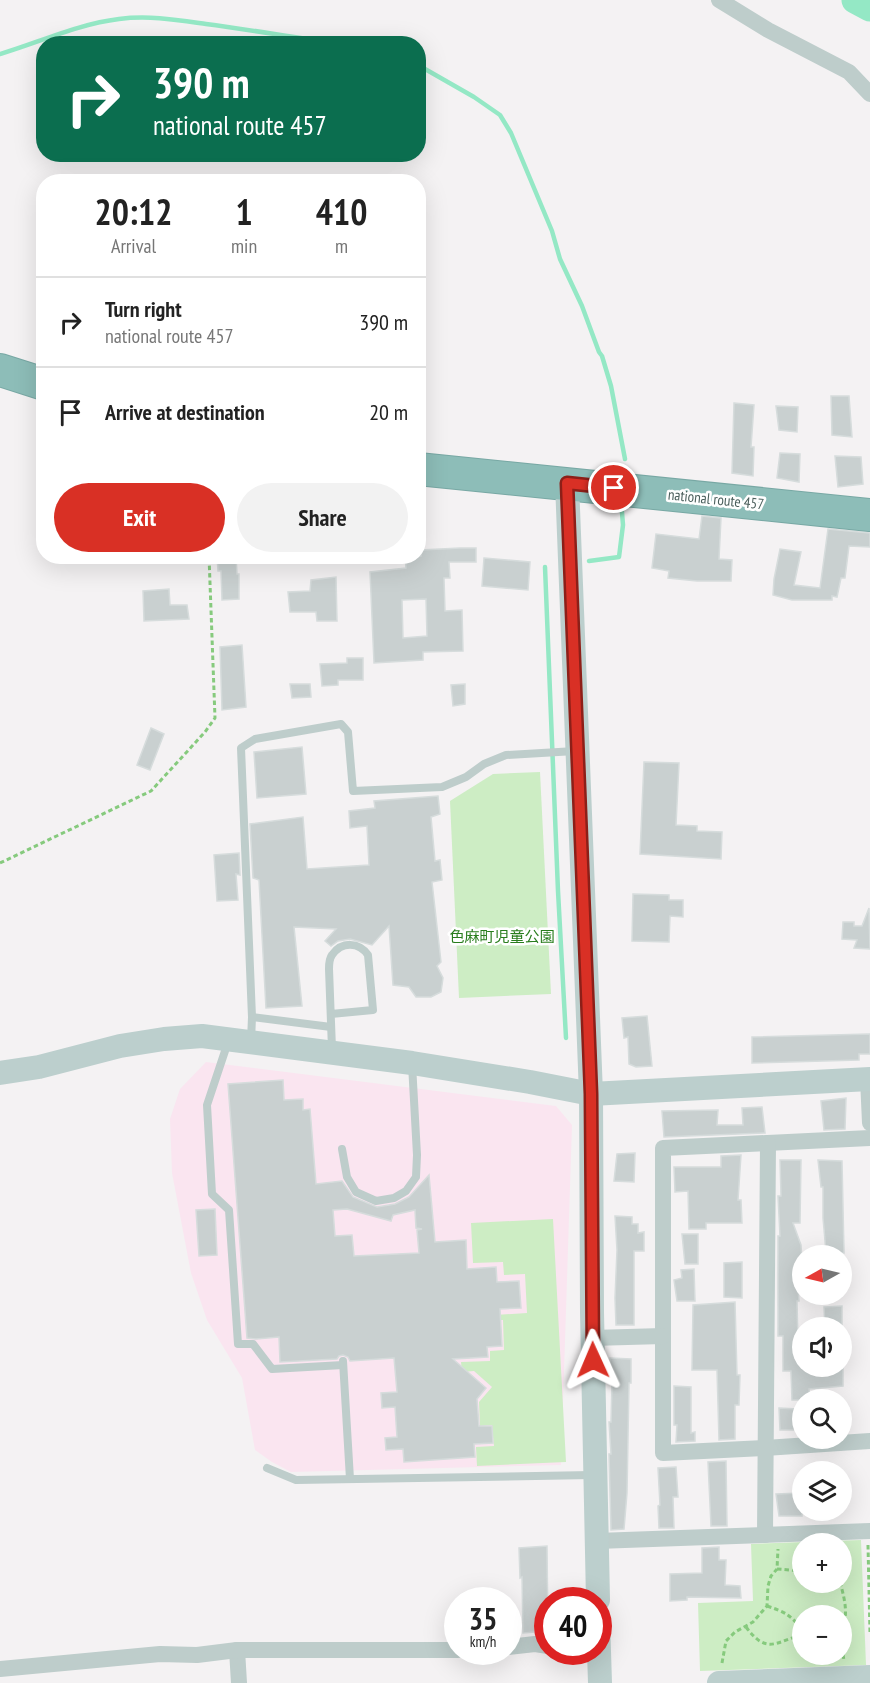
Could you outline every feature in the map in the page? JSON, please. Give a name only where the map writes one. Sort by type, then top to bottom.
[{"type":"highway","points":[[0,370],[36,381]]},
{"type":"highway","name":"national route 457","points":[[426,470],[870,515]]},
{"type":"street","points":[[719,0],[768,30],[849,72],[870,94]]},
{"type":"street","points":[[567,483],[570,751],[591,1094],[592,1338],[598,1587]]},
{"type":"street","points":[[0,1073],[39,1067],[120,1046],[202,1036],[412,1064],[591,1094],[869,1079],[870,1123]]},
{"type":"street","points":[[870,1138],[663,1148],[663,1453],[870,1441]]},
{"type":"street","points":[[768,1143],[765,1448],[772,1534]]},
{"type":"street","points":[[592,1338],[663,1336]]},
{"type":"street","points":[[597,1541],[869,1531]]},
{"type":"street","points":[[237,1650],[238,1683]]},
{"type":"street","points":[[0,1669],[159,1654],[197,1655],[237,1650],[444,1650]]},
{"type":"street","points":[[600,1665],[600,1683]]},
{"type":"street","points":[[721,1683],[870,1677]]},
{"type":"lane","points":[[350,1479],[343,1363],[272,1369],[253,1344],[238,1344],[229,1210],[212,1194],[207,1105],[252,1017],[241,748],[255,739],[341,724],[348,732],[353,791],[442,787],[466,777],[484,764],[507,755],[570,751]]},
{"type":"lane","points":[[331,1014],[373,1010],[368,954],[356,945],[347,945],[338,949],[330,957],[329,969],[331,1014],[332,1027],[333,1053]]},
{"type":"lane","points":[[252,1017],[332,1027]]},
{"type":"lane","points":[[342,1149],[347,1177],[356,1192],[376,1201],[394,1198],[406,1191],[416,1177],[412,1064]]},
{"type":"lane","points":[[267,1468],[296,1480],[596,1475]]},
{"type":"path","points":[[0,863],[151,791],[215,718],[209,564]]},
{"type":"path","points":[[869,1531],[870,1633]]},
{"type":"path","points":[[721,1683],[726,1641],[735,1632],[753,1622],[767,1606],[768,1586],[771,1576],[777,1569],[772,1534]]},
{"type":"path","points":[[777,1569],[792,1570]]},
{"type":"path","points":[[767,1606],[792,1618]]},
{"type":"path","points":[[746,1627],[758,1642],[767,1645],[792,1638]]},
{"type":"shaded area","points":[[206,1062],[556,1106],[572,1125],[561,1465],[291,1472],[255,1450],[242,1378],[207,1320],[191,1273],[172,1173],[170,1119],[180,1089]]},
{"type":"green space","name":"色麻町児童公園","points":[[540,772],[551,994],[459,998],[450,801],[493,774]]},
{"type":"green space","points":[[553,1219],[566,1462],[477,1466],[476,1447],[494,1446],[492,1425],[480,1426],[479,1402],[492,1387],[474,1371],[462,1372],[461,1362],[490,1361],[490,1351],[504,1350],[503,1320],[495,1320],[495,1315],[527,1313],[525,1274],[504,1275],[503,1262],[473,1263],[471,1223]]},
{"type":"green space","points":[[852,1540],[861,1540],[866,1665],[700,1671],[698,1603],[753,1601],[751,1544],[792,1543],[792,1593],[852,1593]]},
{"type":"building","points":[[831,396],[849,396],[852,437],[832,435]]},
{"type":"building","points":[[734,403],[754,405],[751,447],[754,447],[753,476],[732,473]]},
{"type":"building","points":[[776,406],[798,407],[797,432],[779,430]]},
{"type":"building","points":[[780,453],[800,454],[799,482],[777,478]]},
{"type":"building","points":[[835,456],[861,457],[863,484],[838,487]]},
{"type":"building","points":[[702,516],[721,518],[719,559],[732,560],[731,581],[668,578],[669,571],[652,568],[656,534],[699,539]]},
{"type":"building","points":[[828,529],[870,533],[870,547],[849,546],[845,578],[841,578],[837,597],[832,596],[832,600],[792,600],[773,595],[780,549],[801,552],[794,585],[820,588]]},
{"type":"building","points":[[476,548],[476,562],[449,562],[450,578],[444,578],[445,611],[462,610],[463,651],[423,652],[423,660],[374,663],[370,572],[406,568],[406,564],[426,564],[426,550]],"holes":[[[426,599],[427,636],[403,638],[402,600]]]},
{"type":"building","points":[[484,558],[530,562],[528,590],[482,586]]},
{"type":"building","points":[[218,564],[236,564],[237,574],[239,574],[239,599],[222,600],[221,571],[218,571]]},
{"type":"building","points":[[336,577],[337,621],[317,621],[316,612],[290,612],[288,592],[310,591],[311,580]]},
{"type":"building","points":[[169,589],[170,605],[187,605],[189,619],[144,621],[143,591]]},
{"type":"building","points":[[242,645],[246,707],[222,710],[220,647]]},
{"type":"building","points":[[347,658],[363,658],[363,680],[338,680],[338,685],[322,686],[320,664],[347,663]]},
{"type":"building","points":[[290,684],[310,684],[311,697],[292,698]]},
{"type":"building","points":[[465,684],[465,704],[453,706],[451,685]]},
{"type":"building","points":[[151,728],[164,734],[150,770],[137,765]]},
{"type":"building","points":[[302,747],[306,794],[257,798],[254,752]]},
{"type":"building","points":[[644,762],[679,763],[676,825],[697,826],[697,831],[722,832],[721,859],[640,854]]},
{"type":"building","points":[[438,796],[440,814],[431,817],[435,861],[440,860],[442,880],[432,882],[441,962],[437,966],[443,978],[441,992],[431,997],[416,997],[409,987],[393,985],[389,926],[372,945],[350,939],[338,941],[331,946],[325,941],[336,929],[294,927],[302,1006],[266,1008],[259,880],[253,878],[250,824],[303,817],[307,869],[369,865],[367,826],[350,828],[349,811],[375,808],[374,801]]},
{"type":"building","points":[[239,853],[240,875],[236,874],[238,900],[217,901],[214,855]]},
{"type":"building","points":[[633,894],[669,895],[669,900],[683,900],[683,917],[670,916],[669,942],[632,941]]},
{"type":"building","points":[[869,908],[870,949],[854,948],[857,940],[842,939],[843,922],[854,922],[854,926],[862,926]]},
{"type":"building","points":[[647,1016],[652,1066],[636,1067],[629,1064],[628,1037],[624,1038],[622,1018]]},
{"type":"building","points":[[870,1034],[870,1054],[859,1054],[859,1060],[752,1063],[752,1037]]},
{"type":"building","points":[[283,1080],[284,1100],[303,1099],[303,1110],[310,1109],[316,1184],[342,1181],[353,1197],[377,1207],[395,1204],[409,1197],[429,1175],[435,1242],[466,1240],[467,1269],[496,1267],[497,1282],[519,1281],[521,1308],[500,1309],[502,1346],[487,1347],[488,1357],[453,1359],[486,1388],[477,1399],[479,1426],[492,1426],[493,1443],[474,1444],[475,1457],[404,1462],[403,1449],[386,1450],[385,1438],[397,1437],[395,1407],[382,1408],[381,1393],[397,1392],[394,1358],[350,1361],[343,1355],[337,1359],[280,1362],[279,1337],[247,1338],[228,1084]],"holes":[[[347,1209],[391,1221],[393,1215],[415,1210],[416,1228],[422,1229],[417,1230],[419,1253],[354,1256],[352,1235],[335,1236],[333,1210]]]},
{"type":"building","points":[[846,1098],[845,1129],[824,1130],[821,1101]]},
{"type":"building","points":[[762,1107],[765,1133],[664,1137],[662,1111],[718,1110],[717,1125],[743,1125],[742,1108]]},
{"type":"building","points":[[635,1153],[634,1182],[614,1181],[617,1154]]},
{"type":"building","points":[[741,1155],[738,1200],[741,1200],[742,1223],[706,1223],[706,1229],[689,1229],[688,1191],[675,1192],[674,1167],[721,1167],[721,1156]]},
{"type":"building","points":[[780,1160],[801,1160],[800,1223],[793,1223],[801,1245],[792,1245],[792,1305],[797,1305],[797,1317],[792,1317],[792,1377],[843,1377],[843,1386],[792,1389],[792,1400],[791,1371],[783,1371],[783,1336],[778,1336],[778,1236],[780,1236],[778,1196],[781,1196]]},
{"type":"building","points":[[818,1160],[842,1161],[844,1245],[825,1245],[823,1187],[821,1187]]},
{"type":"building","points":[[215,1209],[217,1255],[199,1256],[196,1210]]},
{"type":"building","points":[[615,1216],[632,1217],[632,1224],[638,1224],[638,1233],[644,1232],[644,1251],[634,1251],[634,1325],[616,1325]]},
{"type":"building","points":[[682,1234],[698,1234],[698,1264],[685,1264]]},
{"type":"building","points":[[742,1262],[742,1298],[724,1297],[724,1263]]},
{"type":"building","points":[[694,1269],[695,1301],[677,1301],[674,1280],[682,1278],[681,1270]]},
{"type":"building","points":[[735,1302],[737,1375],[740,1375],[739,1405],[735,1405],[735,1439],[719,1440],[717,1370],[692,1370],[693,1305]]},
{"type":"building","points":[[842,1306],[842,1317],[824,1317],[824,1307]]},
{"type":"building","points":[[610,1358],[631,1359],[624,1529],[611,1530],[609,1422],[611,1422],[612,1381]]},
{"type":"building","points":[[674,1386],[691,1387],[691,1433],[695,1432],[695,1441],[676,1442]]},
{"type":"building","points":[[779,1408],[792,1409],[792,1430],[780,1430]]},
{"type":"building","points":[[726,1461],[727,1526],[711,1526],[708,1462]]},
{"type":"building","points":[[676,1467],[678,1497],[673,1497],[674,1528],[659,1528],[658,1468]]},
{"type":"building","points":[[792,1493],[792,1516],[779,1516],[776,1494]]},
{"type":"building","points":[[547,1546],[547,1587],[534,1587],[534,1632],[523,1633],[519,1548]]},
{"type":"building","points":[[719,1547],[719,1560],[726,1560],[725,1585],[740,1586],[741,1598],[687,1597],[687,1600],[670,1601],[670,1574],[702,1573],[702,1548]]},
{"type":"waterway","points":[[855,0],[870,8]]},
{"type":"waterway","points":[[53,36],[104,21],[141,18],[163,18],[288,36]]},
{"type":"waterway","points":[[0,54],[36,42]]},
{"type":"waterway","points":[[426,70],[500,115],[511,133],[552,231],[560,259],[602,356],[611,386],[625,459]]},
{"type":"waterway","points":[[589,561],[619,557],[623,525],[621,500]]},
{"type":"waterway","points":[[545,567],[566,1038]]},
{"type":"route","points":[[593,1360],[591,1094],[567,483],[614,488]]}]
